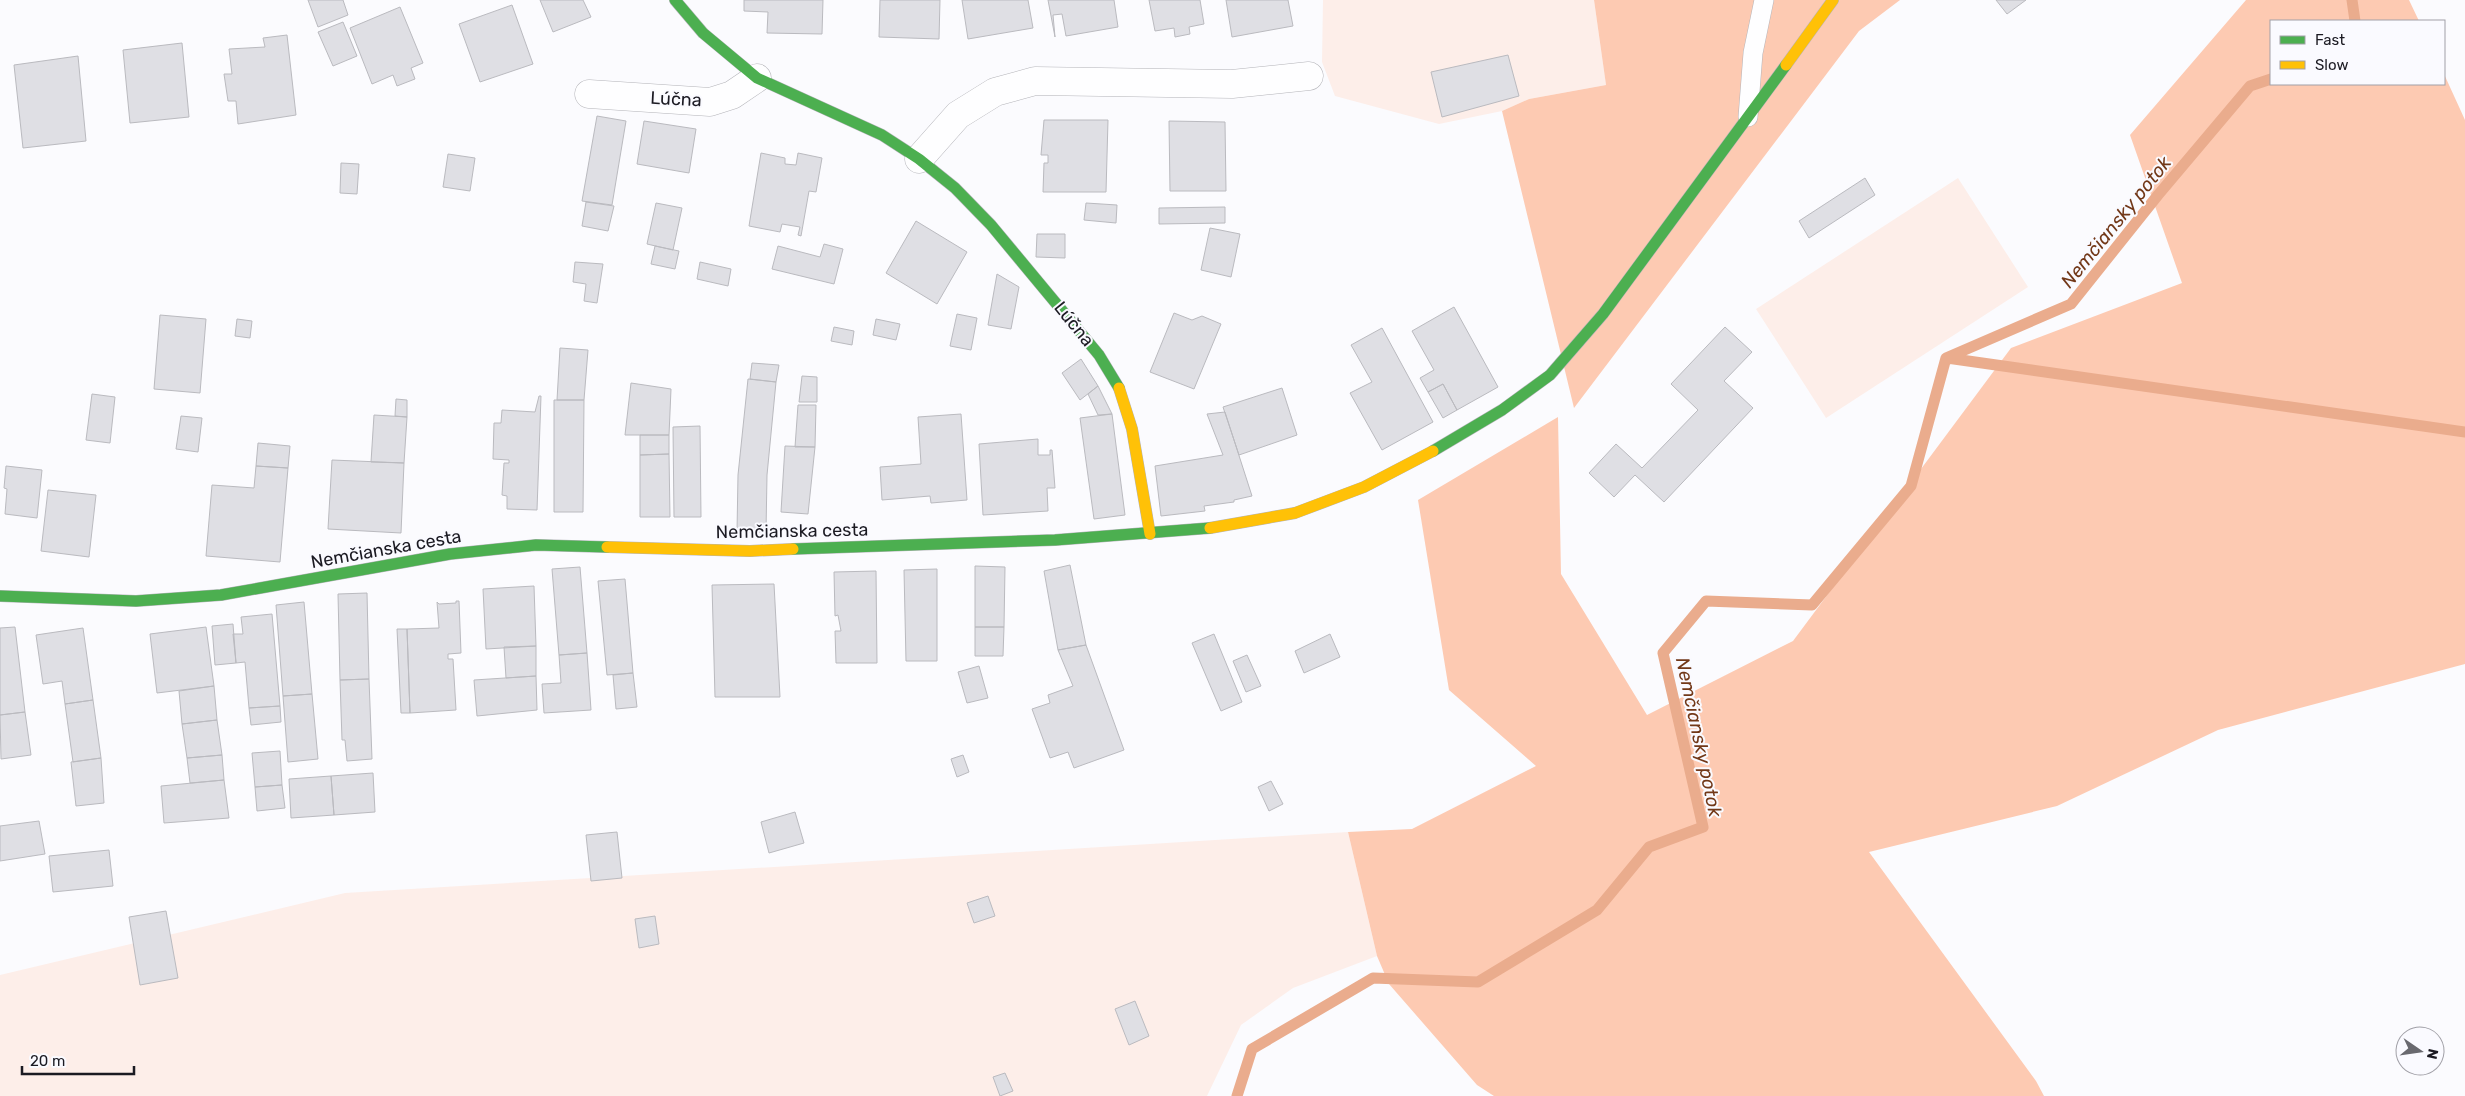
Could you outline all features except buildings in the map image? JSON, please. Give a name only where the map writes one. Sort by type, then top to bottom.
[{"type":"street","name":"Lúčna","points":[[676,0],[703,33],[758,78],[882,134],[919,159],[955,188],[991,225],[1099,355],[1121,392],[1132,429],[1150,534]]},
{"type":"street","name":"Nemčianska cesta","points":[[0,596],[136,601],[221,595],[450,554],[536,545],[750,551],[1055,540],[1201,530],[1295,513],[1364,487],[1442,447],[1502,410],[1550,375],[1603,314],[1833,0]]},
{"type":"street","points":[[919,159],[958,115],[995,92],[1035,81],[1232,84],[1309,76]]},
{"type":"street","name":"Lúčna","points":[[590,94],[710,102],[732,95],[758,78]]},
{"type":"lane","points":[[1748,117],[1753,53],[1764,0]]},
{"type":"shaded area","points":[[1323,0],[1594,0],[1606,85],[1529,99],[1502,111],[1439,124],[1335,96],[1322,62]]},
{"type":"shaded area","points":[[1594,0],[1900,0],[1859,31],[1574,408],[1502,111],[1529,99],[1606,85]]},
{"type":"shaded area","points":[[2246,0],[2409,0],[2419,20],[2270,20],[2270,85],[2445,85],[2445,76],[2465,120],[2465,664],[2218,730],[2057,806],[1869,852],[2036,1081],[2044,1096],[1494,1096],[1477,1085],[1389,984],[1377,956],[1348,832],[1412,829],[1536,766],[1449,690],[1418,500],[1558,417],[1561,574],[1647,715],[1793,641],[2011,348],[2182,283],[2130,135]]},
{"type":"shaded area","points":[[1958,178],[2028,287],[1826,418],[1756,309]]},
{"type":"shaded area","points":[[1348,832],[1377,956],[1293,988],[1241,1025],[1207,1096],[0,1096],[0,975],[345,893]]},
{"type":"waterway","name":"Nemčiansky potok","points":[[2352,0],[2355,20]]},
{"type":"waterway","name":"Nemčiansky potok","points":[[1237,1096],[1252,1049],[1373,978],[1478,982],[1597,910],[1649,847],[1703,827],[1663,653],[1706,601],[1812,605],[1911,486],[1946,358],[2071,304],[2158,195],[2250,86],[2270,79]]},
{"type":"waterway","points":[[1947,358],[2465,432]]},
{"type":"traffic: fast","points":[[675,0],[703,33],[757,78],[882,135],[919,159],[955,188],[991,225],[1099,355],[1119,388]]},
{"type":"traffic: fast","points":[[1433,451],[1502,410],[1550,375],[1603,314],[1786,65]]},
{"type":"traffic: fast","points":[[793,549],[1055,540],[1210,528]]},
{"type":"traffic: fast","points":[[0,596],[136,601],[221,595],[450,554],[536,545],[607,547]]},
{"type":"traffic: slow","points":[[1786,65],[1833,0]]},
{"type":"traffic: slow","points":[[1119,388],[1132,429],[1150,534]]},
{"type":"traffic: slow","points":[[1210,528],[1295,513],[1364,487],[1433,451]]},
{"type":"traffic: slow","points":[[607,547],[750,551],[793,549]]}]
